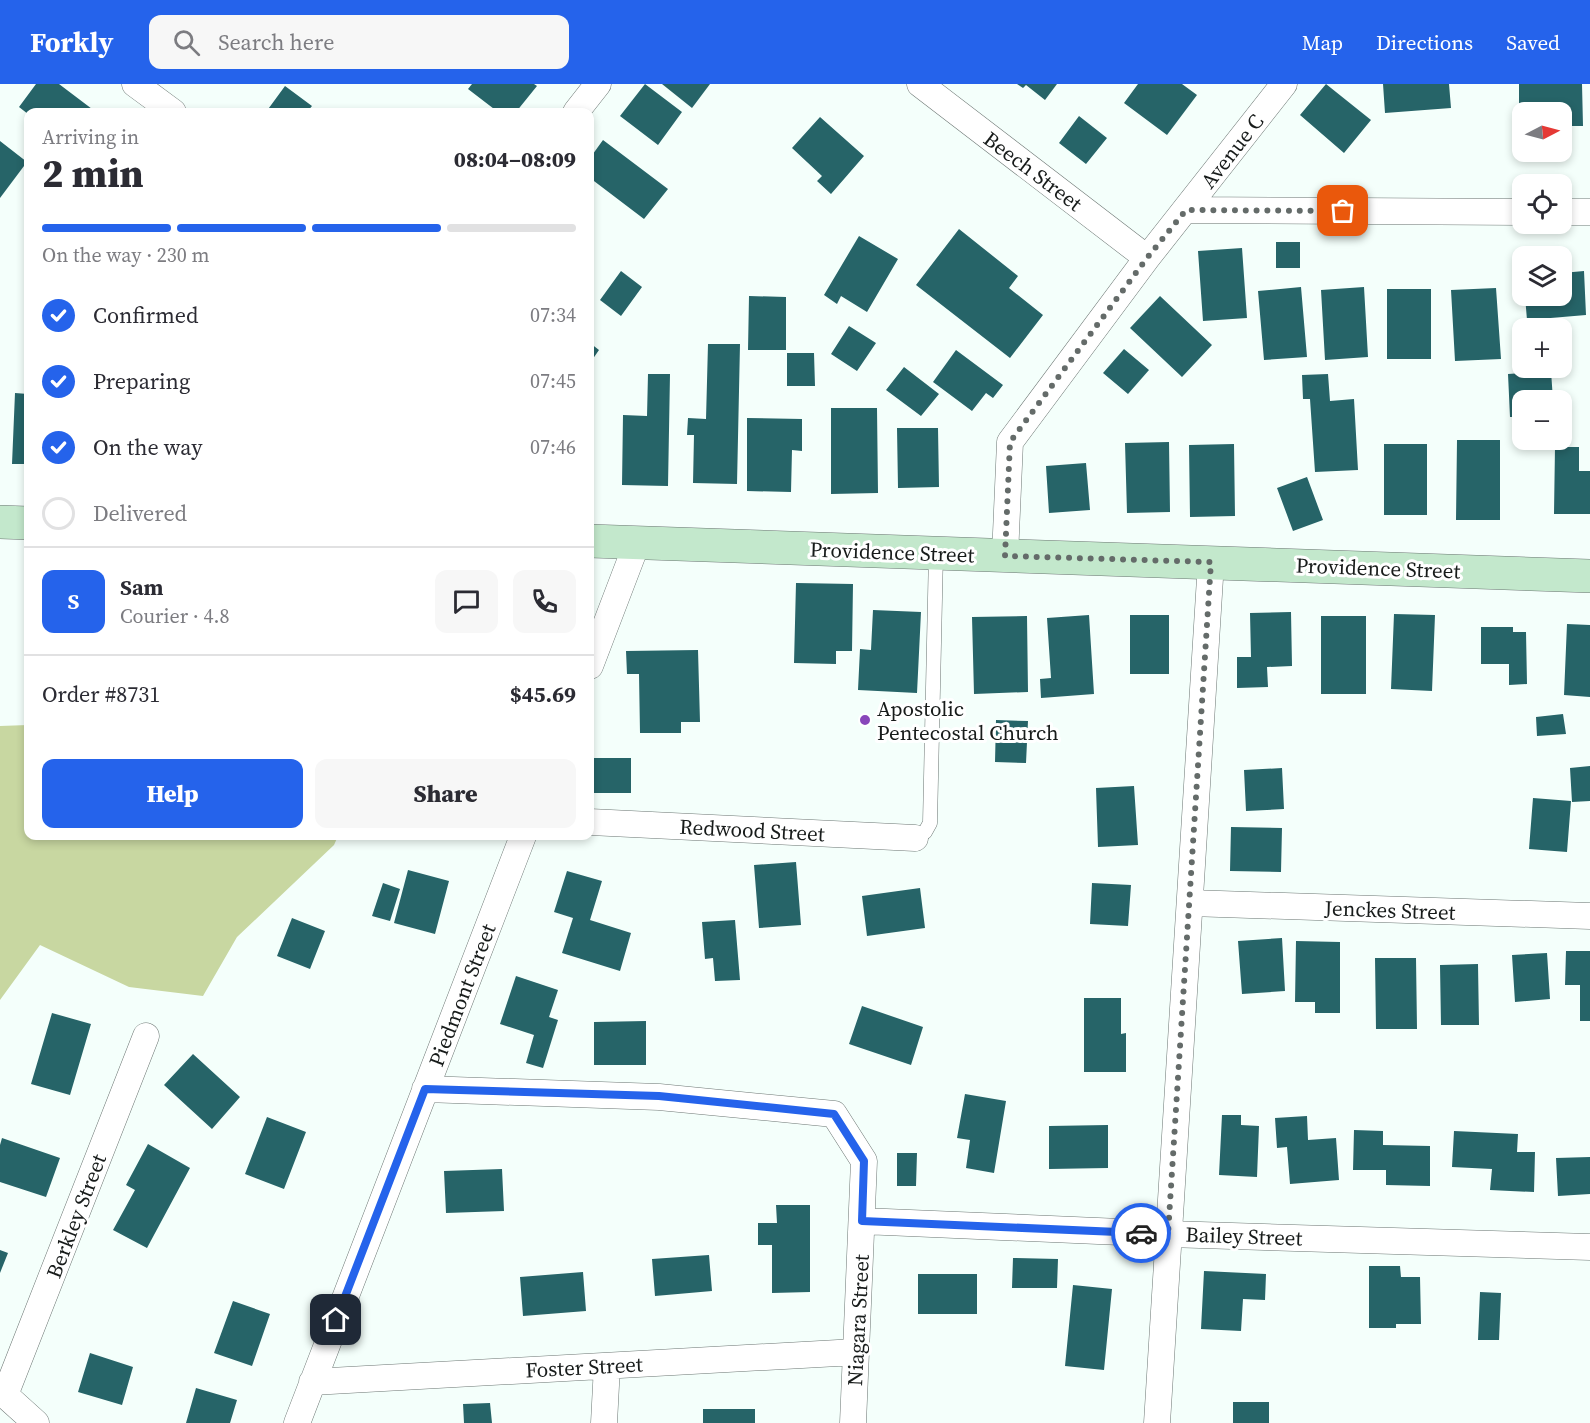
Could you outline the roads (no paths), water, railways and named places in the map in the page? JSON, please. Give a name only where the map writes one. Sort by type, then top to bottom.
[{"type":"main road","points":[[0,522],[24,523]]},
{"type":"main road","name":"Providence Street","points":[[594,541],[1590,576]]},
{"type":"street","points":[[135,84],[168,108]]},
{"type":"street","points":[[579,108],[598,84]]},
{"type":"street","name":"Beech Street","points":[[920,84],[1147,258]]},
{"type":"street","name":"Avenue C","points":[[1005,556],[1010,442],[1147,258],[1284,84]]},
{"type":"street","points":[[1186,210],[1512,212]]},
{"type":"street","points":[[1572,212],[1590,212]]},
{"type":"street","points":[[594,656],[637,543]]},
{"type":"street","points":[[1157,1423],[1211,562]]},
{"type":"street","name":"Redwood Street","points":[[594,822],[915,838]]},
{"type":"street","name":"Piedmont Street","points":[[297,1423],[522,840]]},
{"type":"street","name":"Jenckes Street","points":[[1190,903],[1590,916]]},
{"type":"street","name":"Berkley Street","points":[[36,1423],[5,1395],[146,1036]]},
{"type":"street","name":"Niagara Street","points":[[425,1089],[659,1096],[834,1114],[864,1161],[854,1423]]},
{"type":"street","name":"Bailey Street","points":[[862,1221],[1168,1234],[1590,1247]]},
{"type":"street","name":"Foster Street","points":[[312,1382],[856,1352]]},
{"type":"street","points":[[604,1423],[607,1366]]},
{"type":"lane","points":[[915,838],[925,832],[930,823],[936,553]]},
{"type":"place","name":"Apostolic Pentecostal Church","points":[[865,720]]}]
